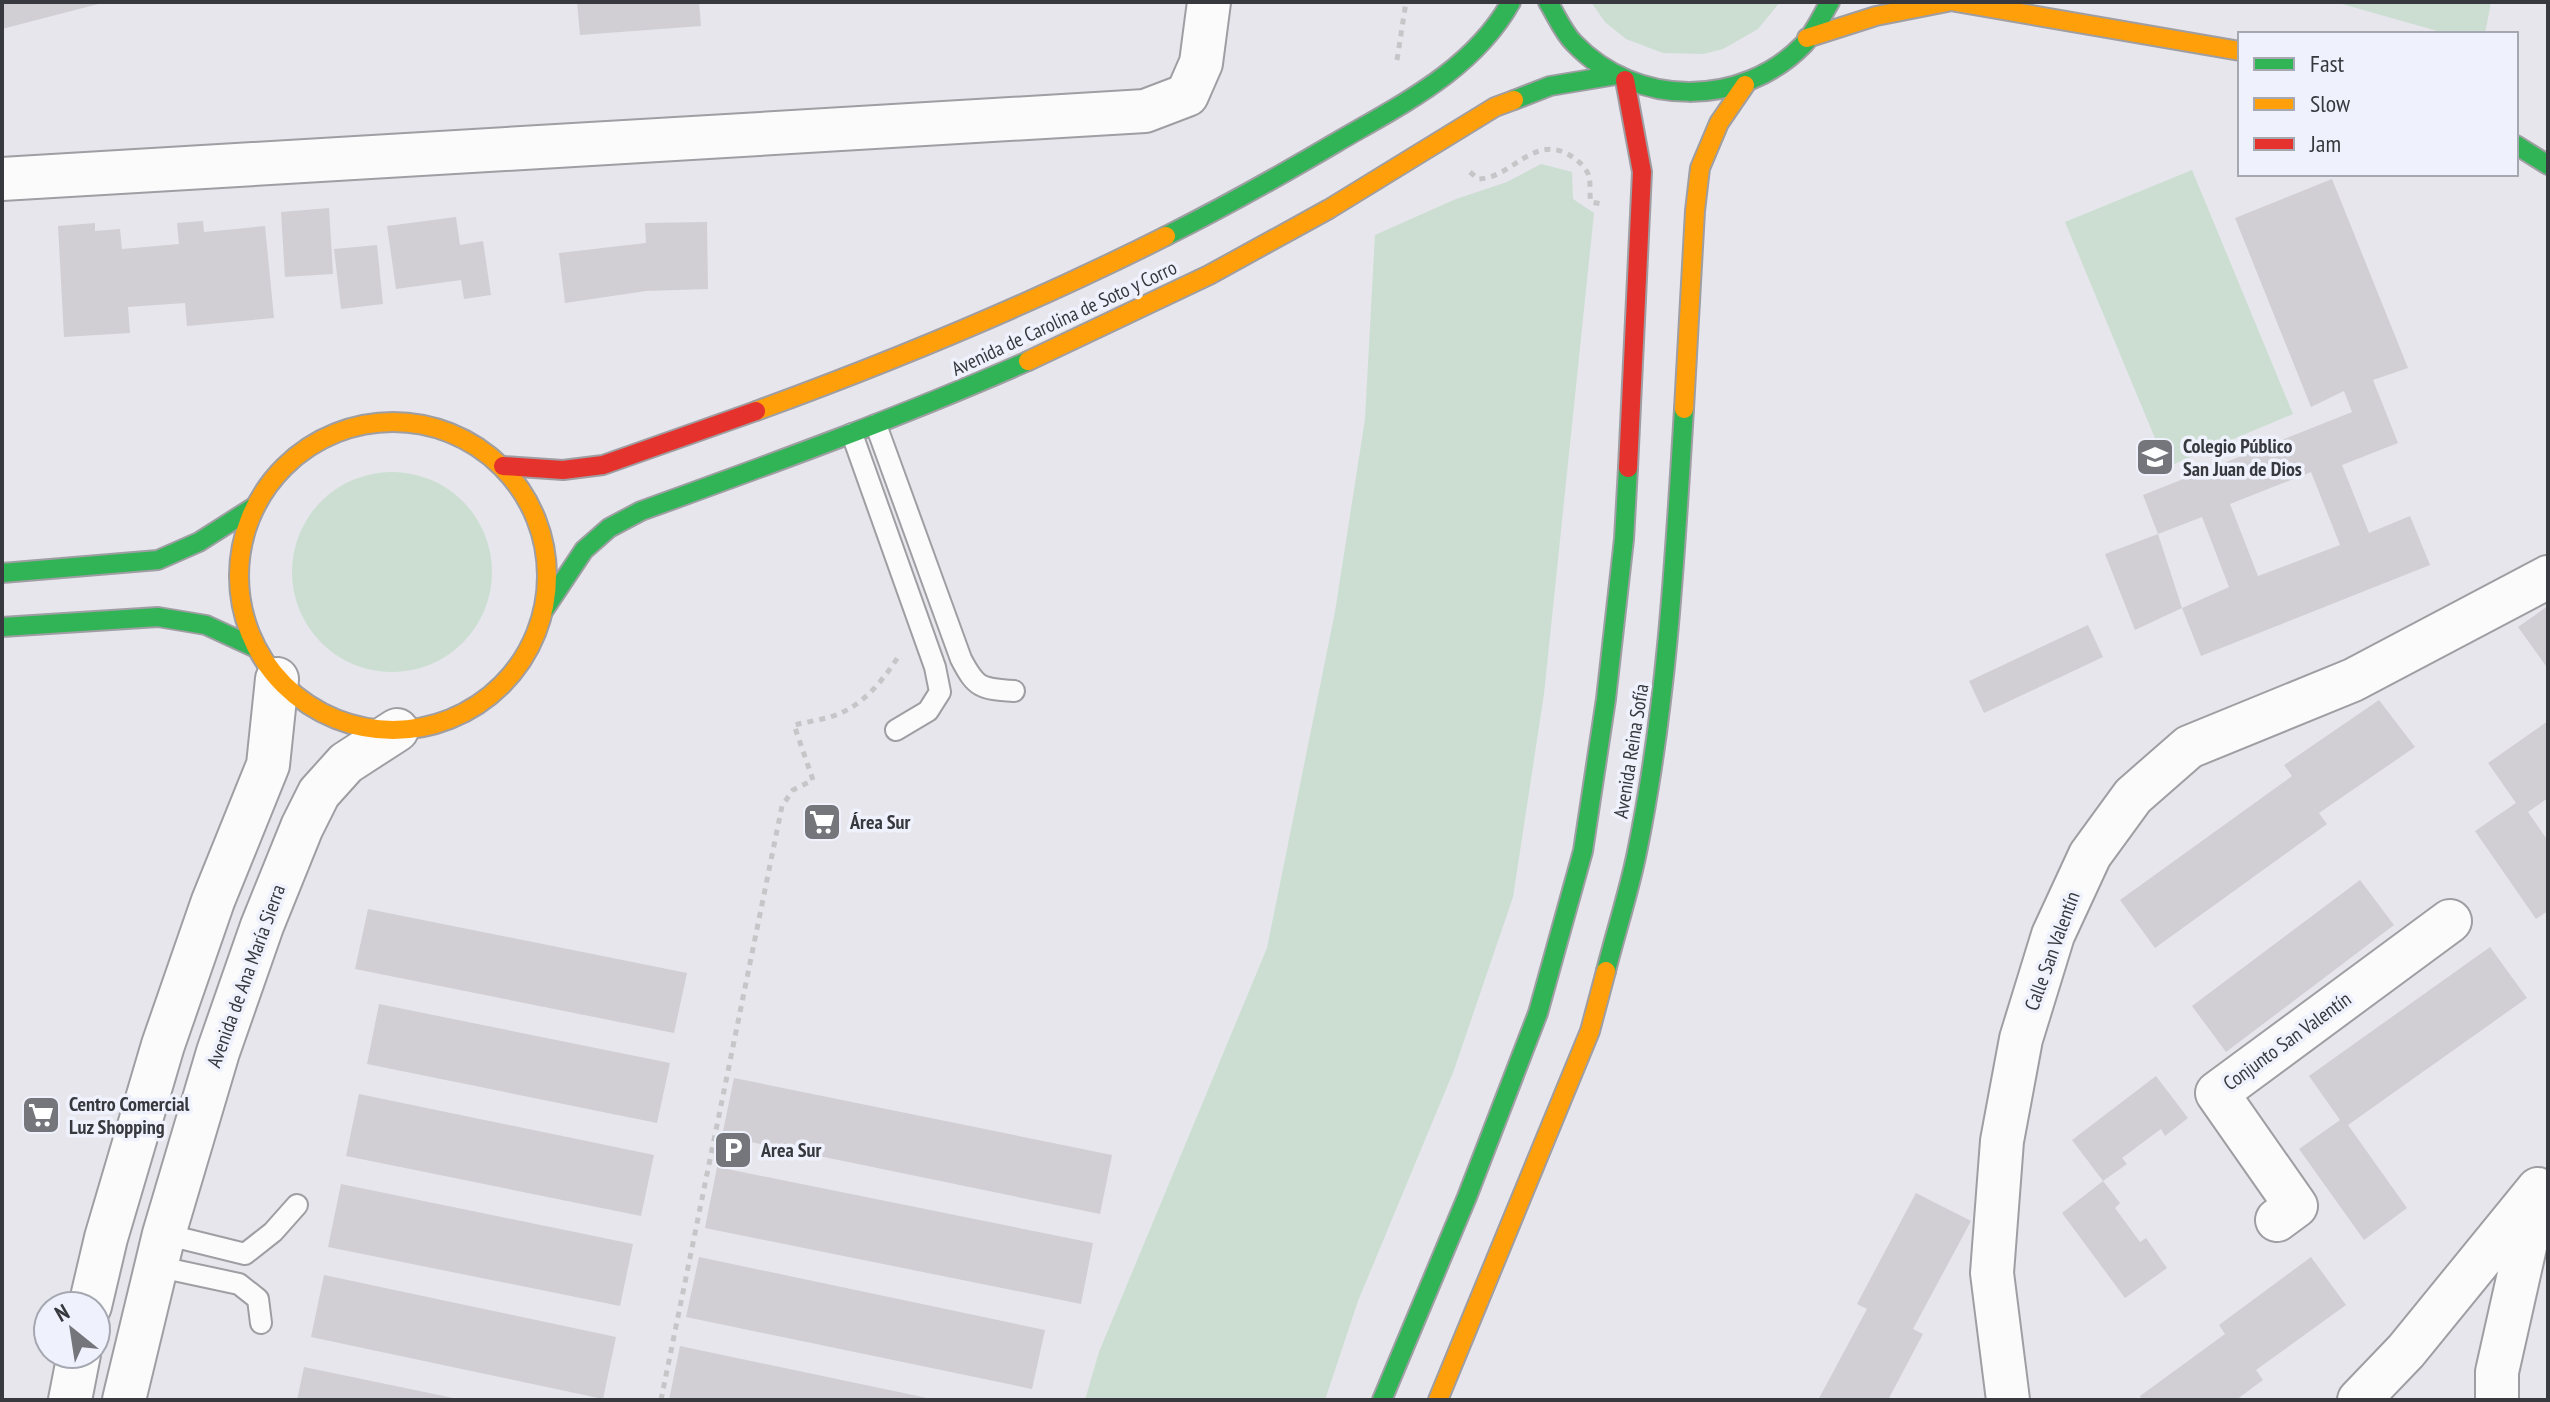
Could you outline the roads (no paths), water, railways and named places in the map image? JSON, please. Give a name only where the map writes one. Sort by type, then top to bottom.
[{"type":"street","points":[[2,179],[1145,111],[1187,95],[1201,63],[1209,2]]},
{"type":"street","name":"Avenida de Carolina de Soto y Corro","points":[[503,466],[554,471],[600,466],[786,401],[922,349],[1042,297],[1185,229],[1302,164],[1417,93],[1473,55],[1507,12],[1511,2]]},
{"type":"street","name":"Avenida Reina Sofía","points":[[1548,2],[1557,23],[1593,62],[1640,88],[1693,96],[1745,85],[1791,57],[1823,19],[1830,2]]},
{"type":"street","points":[[1807,38],[1859,18],[1947,2]]},
{"type":"street","points":[[1956,2],[2238,51]]},
{"type":"street","name":"Avenida de Carolina de Soto y Corro","points":[[544,610],[584,550],[609,528],[641,511],[876,425],[1063,346],[1209,275],[1329,209],[1495,107],[1550,86],[1621,78]]},
{"type":"street","name":"Avenida Reina Sofía","points":[[1382,1400],[1467,1197],[1538,1013],[1583,851],[1606,699],[1624,539],[1642,223],[1642,172],[1621,78]]},
{"type":"street","name":"Avenida Reina Sofía","points":[[1438,1400],[1590,1031],[1637,854],[1662,703],[1676,545],[1700,168],[1719,123],[1745,85]]},
{"type":"street","points":[[2518,146],[2548,165]]},
{"type":"street","points":[[2,627],[158,617],[206,625],[267,664],[312,708],[352,725],[397,730],[437,724],[475,707],[507,681],[530,648],[544,610],[548,571],[542,532],[527,497],[503,466],[469,441],[430,425],[389,421],[348,428],[309,446],[278,473],[254,507],[242,542],[238,578],[243,615],[267,664],[268,765],[213,901],[163,1045],[94,1290]]},
{"type":"street","points":[[2,573],[158,560],[199,542],[254,507]]},
{"type":"street","name":"Calle San Valentín","points":[[2008,1400],[1992,1273],[2002,1141],[2021,1039],[2053,935],[2090,855],[2133,796],[2189,747],[2353,680],[2548,577]]},
{"type":"street","name":"Avenida de Ana María Sierra","points":[[124,1400],[159,1250],[218,1052],[262,926],[302,827],[319,793],[346,763],[397,730]]},
{"type":"street","name":"Conjunto San Valentín","points":[[2277,1220],[2296,1206],[2217,1093],[2450,921]]},
{"type":"street","points":[[2491,1391],[2543,1176]]},
{"type":"street","points":[[2359,1400],[2406,1351],[2543,1176]]},
{"type":"street","points":[[70,1400],[76,1370]]},
{"type":"lane","points":[[876,425],[970,677],[986,689],[1014,691]]},
{"type":"lane","points":[[852,434],[935,667],[940,692],[928,711],[896,730]]},
{"type":"lane","points":[[159,1250],[245,1254],[273,1232],[297,1205]]},
{"type":"lane","points":[[159,1250],[239,1284],[258,1299],[261,1323]]},
{"type":"place","name":"Colegio Público San Juan de Dios","points":[[2155,457]]},
{"type":"place","name":"Área Sur","points":[[822,822]]},
{"type":"place","name":"Centro Comercial Luz Shopping","points":[[41,1115]]},
{"type":"place","name":"Area Sur","points":[[733,1150]]}]
